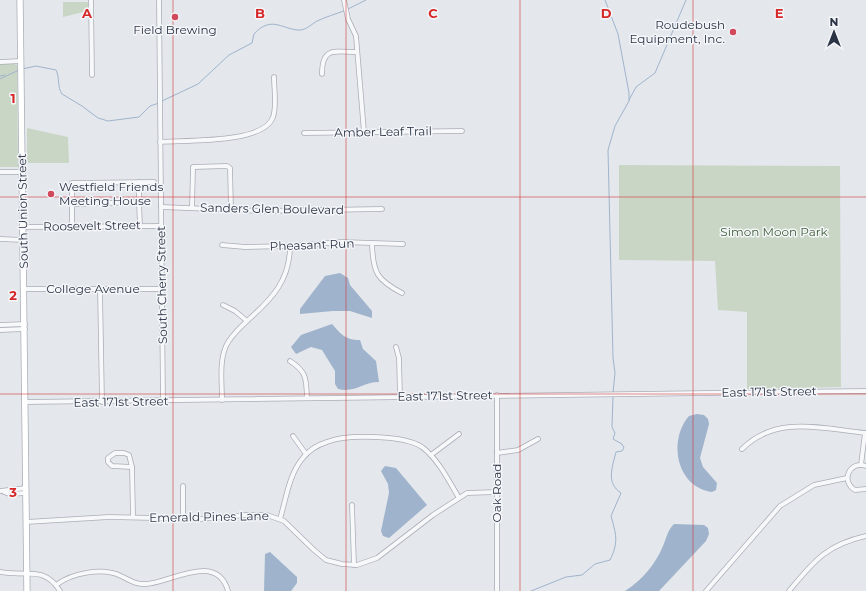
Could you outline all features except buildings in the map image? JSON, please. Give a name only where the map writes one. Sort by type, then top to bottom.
[{"type":"street","name":"South Union Street","points":[[20,0],[24,227],[27,591]]},
{"type":"street","points":[[91,0],[92,75]]},
{"type":"street","name":"South Cherry Street","points":[[159,0],[163,401]]},
{"type":"street","points":[[344,0],[346,10],[356,36],[360,96],[364,114],[364,132]]},
{"type":"street","points":[[322,74],[323,59],[327,54],[334,52],[357,52]]},
{"type":"street","points":[[0,62],[21,63]]},
{"type":"street","points":[[160,142],[226,138],[258,133],[265,128],[274,117],[274,77]]},
{"type":"street","name":"Amber Leaf Trail","points":[[304,133],[462,132]]},
{"type":"street","points":[[192,208],[193,168],[228,166],[230,168],[230,210]]},
{"type":"street","points":[[0,172],[23,172]]},
{"type":"street","points":[[139,182],[140,226]]},
{"type":"street","points":[[72,227],[72,183],[154,182]]},
{"type":"street","points":[[72,204],[139,202]]},
{"type":"street","name":"Sanders Glen Boulevard","points":[[161,207],[261,211],[382,210]]},
{"type":"street","name":"Roosevelt Street","points":[[24,227],[161,226]]},
{"type":"street","points":[[0,239],[24,240]]},
{"type":"street","name":"Pheasant Run","points":[[222,245],[245,247],[290,246],[342,242],[403,244]]},
{"type":"street","points":[[372,244],[373,265],[378,276],[386,284],[402,293]]},
{"type":"street","points":[[222,400],[222,364],[224,350],[233,334],[270,301],[281,286],[288,268],[290,246]]},
{"type":"street","name":"College Avenue","points":[[24,288],[162,289]]},
{"type":"street","points":[[100,289],[102,402]]},
{"type":"street","points":[[223,305],[235,311],[247,321]]},
{"type":"street","points":[[0,325],[25,327]]},
{"type":"street","points":[[0,330],[25,327]]},
{"type":"street","points":[[396,348],[399,358],[400,397]]},
{"type":"street","points":[[290,361],[299,367],[305,376],[307,397]]},
{"type":"street","name":"East 171st Street","points":[[25,402],[222,400],[307,397],[866,391]]},
{"type":"street","name":"Oak Road","points":[[497,395],[497,591]]},
{"type":"street","points":[[742,449],[752,439],[762,434],[786,427],[815,426],[865,433],[864,465],[851,468],[847,478],[852,488],[859,491],[866,489]]},
{"type":"street","points":[[431,455],[459,434]]},
{"type":"street","points":[[293,436],[306,454]]},
{"type":"street","points":[[280,519],[294,473],[306,454],[320,444],[334,440],[392,438],[414,443],[431,455],[459,498]]},
{"type":"street","points":[[497,453],[518,450],[538,439]]},
{"type":"street","points":[[132,467],[112,466],[108,462],[109,456],[115,453],[126,453],[131,458],[132,467],[133,517]]},
{"type":"street","points":[[706,591],[780,506],[814,485],[847,478]]},
{"type":"street","points":[[183,486],[183,519]]},
{"type":"street","points":[[2,491],[9,494],[26,490]]},
{"type":"street","name":"Emerald Pines Lane","points":[[26,522],[98,517],[183,519],[259,514],[272,515],[280,519],[320,556],[333,562],[354,565],[377,558],[433,515],[459,498],[472,492],[497,492]]},
{"type":"street","points":[[352,505],[354,565]]},
{"type":"street","points":[[789,591],[821,554],[844,542],[866,536]]},
{"type":"street","points":[[0,572],[27,573],[45,576],[56,585],[60,591]]},
{"type":"street","points":[[56,585],[69,576],[78,574],[110,573],[134,583],[146,584],[184,573],[203,572],[216,575],[225,584],[228,591]]},
{"type":"green space","points":[[63,2],[88,2],[88,15],[83,12],[63,17]]},
{"type":"green space","points":[[0,64],[17,65],[18,167],[0,167]]},
{"type":"green space","points":[[27,128],[68,137],[69,163],[27,163]]},
{"type":"green space","name":"Simon Moon Park","points":[[619,165],[840,166],[841,387],[747,389],[747,312],[718,310],[715,261],[619,260]]},
{"type":"water","points":[[340,273],[348,278],[350,285],[372,311],[372,318],[350,311],[300,314],[300,309],[325,276]]},
{"type":"water","points":[[332,324],[347,338],[360,340],[363,349],[376,361],[379,382],[373,382],[350,390],[338,389],[335,384],[335,371],[322,350],[311,347],[296,354],[291,347],[301,335]]},
{"type":"water","points":[[697,414],[704,415],[708,419],[709,424],[700,458],[703,467],[717,483],[716,490],[712,492],[700,488],[690,481],[683,472],[679,461],[679,437],[682,426],[689,416]]},
{"type":"water","points":[[385,466],[396,468],[427,505],[389,538],[383,536],[381,531],[389,493],[388,484],[381,471]]},
{"type":"water","points":[[674,524],[704,525],[708,528],[709,534],[706,541],[659,591],[625,591],[637,582],[652,566],[660,553],[668,532]]},
{"type":"water","points":[[270,552],[297,577],[297,583],[291,591],[264,591],[265,554]]},
{"type":"waterway","points":[[348,9],[366,0]]},
{"type":"waterway","points":[[605,0],[618,34],[629,93],[629,101],[615,126],[608,150],[613,358],[615,373],[613,393]]},
{"type":"waterway","points":[[629,100],[636,87],[655,73],[686,0]]},
{"type":"waterway","points":[[162,101],[198,84],[229,55],[252,43],[254,34],[260,28],[272,24],[295,30],[301,30],[317,21],[344,11]]},
{"type":"waterway","points":[[22,69],[36,66],[56,70],[62,94],[98,118],[108,121],[139,117],[150,106],[159,103]]},
{"type":"waterway","points":[[0,79],[19,70]]},
{"type":"waterway","points":[[0,76],[5,75]]},
{"type":"waterway","points":[[531,591],[566,577],[582,575],[595,564],[610,560],[613,554],[616,538],[611,516],[621,493],[613,485],[611,475],[616,452],[622,451],[624,448],[622,444],[613,439],[615,433],[612,427],[613,396]]},
{"type":"place","name":"Field Brewing","points":[[175,17]]},
{"type":"place","name":"Roudebush Equipment, Inc.","points":[[733,32]]},
{"type":"place","name":"Westfield Friends Meeting House","points":[[51,194]]}]
